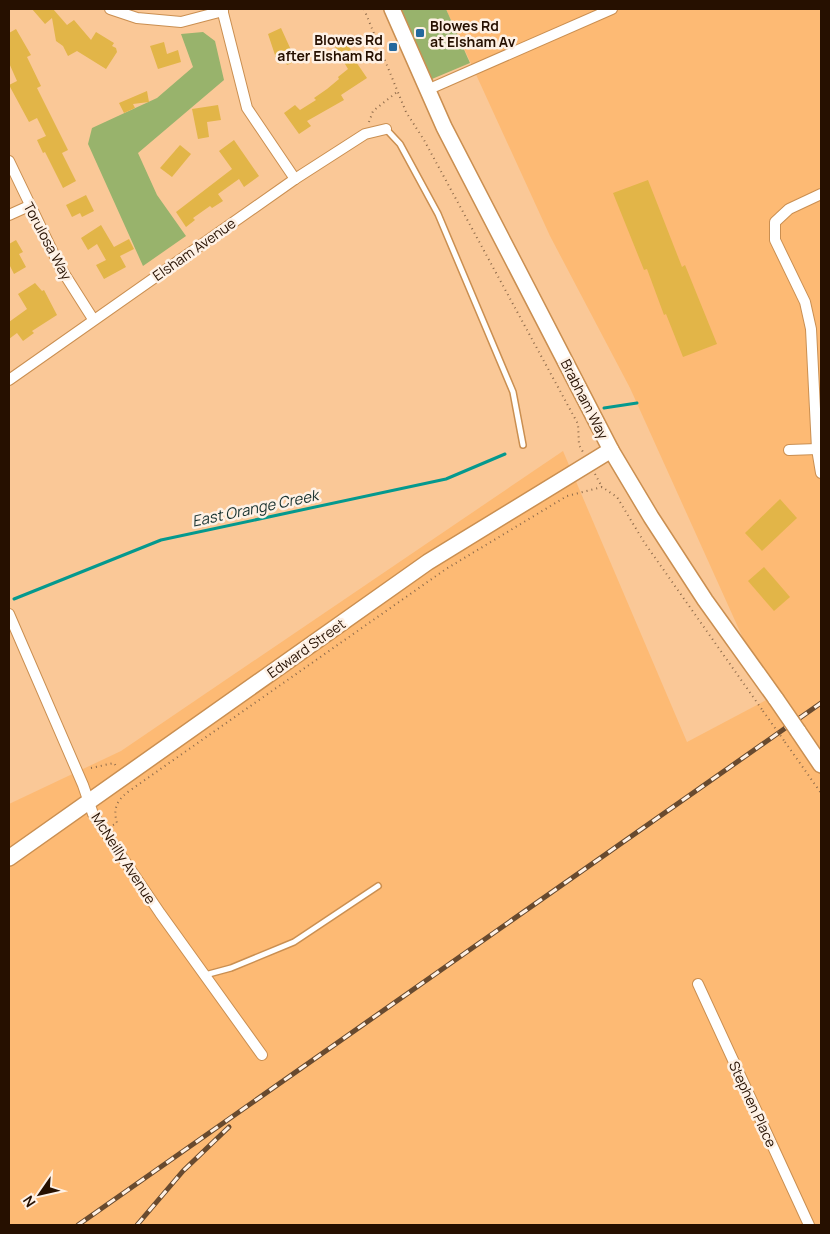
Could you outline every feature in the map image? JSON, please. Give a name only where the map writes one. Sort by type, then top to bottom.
[{"type":"main road","name":"Brabham Way","points":[[392,9],[444,127],[612,450],[651,518],[705,600],[821,764]]},
{"type":"main road","name":"Edward Street","points":[[9,858],[428,562],[612,450]]},
{"type":"street","points":[[110,9],[137,18],[181,22],[222,10],[247,108],[295,179]]},
{"type":"street","points":[[427,90],[612,9]]},
{"type":"street","name":"Elsham Avenue","points":[[9,380],[93,319],[295,179],[365,134],[386,129]]},
{"type":"street","name":"Torulosa Way","points":[[9,161],[60,267],[93,319]]},
{"type":"street","points":[[821,194],[789,209],[775,222],[775,240],[805,302],[811,329],[817,449],[821,473]]},
{"type":"street","points":[[9,215],[29,206]]},
{"type":"street","points":[[789,450],[817,449]]},
{"type":"street","name":"McNeilly Avenue","points":[[9,614],[93,814],[262,1054]]},
{"type":"street","name":"Stephen Place","points":[[698,984],[809,1225]]},
{"type":"lane","points":[[386,129],[400,144],[438,214],[513,392],[523,445]]},
{"type":"lane","points":[[205,975],[231,968],[294,942],[378,886]]},
{"type":"path","points":[[364,9],[406,112],[424,140],[578,424],[578,444],[602,487],[617,497],[644,542],[821,792]]},
{"type":"path","points":[[365,134],[373,111],[398,92]]},
{"type":"path","points":[[104,830],[117,823],[114,814],[116,804],[122,796],[446,569],[567,496],[602,487]]},
{"type":"shaded area","points":[[446,9],[821,9],[821,1225],[9,1225],[9,804],[121,751],[563,451],[687,742],[770,698],[630,388],[550,236]]},
{"type":"green space","points":[[401,9],[446,9],[470,63],[432,79]]},
{"type":"green space","points":[[203,32],[215,41],[224,80],[138,153],[157,195],[186,236],[143,266],[88,144],[92,128],[157,98],[193,67],[181,34]]},
{"type":"building","points":[[32,9],[53,9],[67,25],[74,20],[91,40],[96,32],[114,43],[112,46],[116,48],[117,52],[106,69],[77,51],[68,56],[63,46],[56,41],[52,18],[45,24]]},
{"type":"building","points":[[281,28],[296,61],[287,65],[285,61],[278,64],[268,34]]},
{"type":"building","points":[[16,29],[31,55],[27,57],[41,86],[37,88],[68,150],[62,153],[76,181],[63,188],[37,140],[46,136],[37,118],[29,122],[9,85],[17,81],[9,63],[9,33]]},
{"type":"building","points":[[346,41],[352,52],[350,53],[367,78],[341,95],[344,100],[307,121],[311,126],[299,134],[284,113],[295,105],[300,110],[316,100],[314,98],[339,79],[338,77],[348,69],[335,47]]},
{"type":"building","points":[[164,42],[167,54],[178,50],[181,62],[158,69],[150,46]]},
{"type":"building","points":[[147,91],[149,102],[133,104],[135,108],[124,113],[119,103]]},
{"type":"building","points":[[218,105],[221,120],[207,122],[209,137],[198,139],[192,109]]},
{"type":"building","points":[[234,140],[259,176],[244,187],[239,179],[218,194],[223,201],[212,208],[210,206],[193,218],[195,220],[186,227],[176,212],[232,169],[219,151]]},
{"type":"building","points":[[180,145],[191,154],[172,177],[160,168]]},
{"type":"building","points":[[648,180],[682,267],[685,265],[717,344],[683,357],[666,314],[664,315],[647,269],[644,270],[613,193]]},
{"type":"building","points":[[86,195],[94,211],[82,217],[80,213],[72,217],[66,205]]},
{"type":"building","points":[[101,225],[114,247],[129,239],[134,249],[120,256],[126,267],[104,279],[96,265],[106,260],[97,244],[88,250],[81,238]]},
{"type":"building","points":[[16,240],[23,252],[19,254],[26,267],[14,274],[9,264],[9,244]]},
{"type":"building","points":[[35,283],[42,291],[44,290],[57,315],[32,331],[34,333],[23,341],[17,333],[9,339],[9,322],[27,309],[18,294]]},
{"type":"building","points":[[780,499],[797,518],[762,551],[745,533]]},
{"type":"building","points":[[764,567],[790,597],[774,611],[748,581]]},
{"type":"waterway","name":"East Orange Creek","points":[[604,408],[637,403]]},
{"type":"waterway","name":"East Orange Creek","points":[[14,599],[161,540],[446,479],[505,454]]},
{"type":"railway","points":[[78,1225],[821,703]]},
{"type":"railway","points":[[137,1225],[183,1171],[229,1127]]},
{"type":"place","name":"Blowes Rd at Elsham Av","points":[[420,33]]},
{"type":"place","name":"Blowes Rd after Elsham Rd","points":[[393,47]]}]
